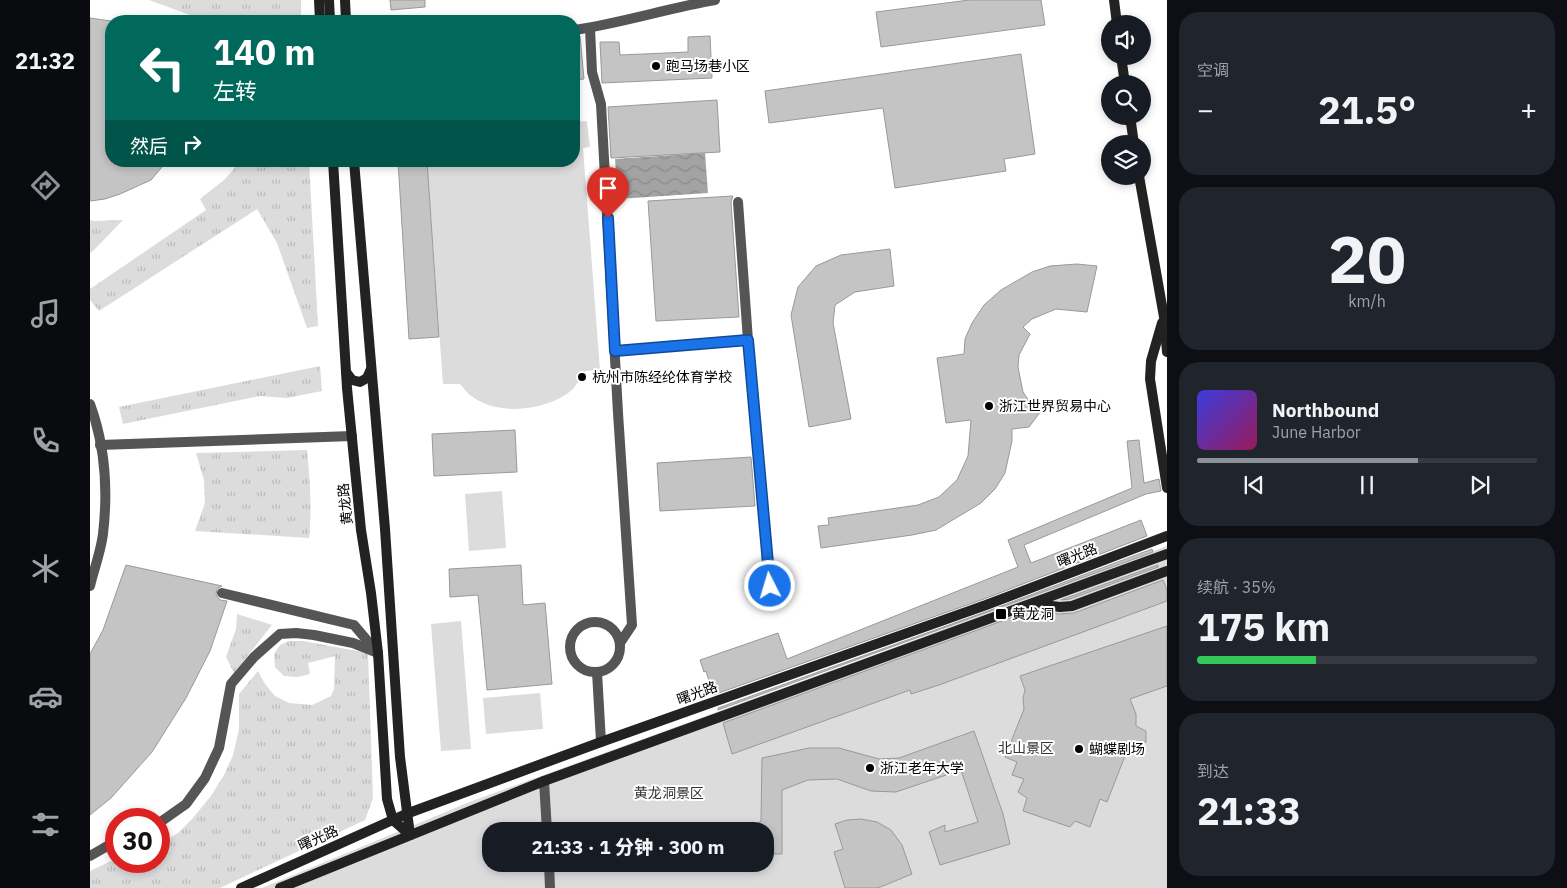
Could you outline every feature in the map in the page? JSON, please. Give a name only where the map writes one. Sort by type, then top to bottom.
[{"type":"main road","points":[[319,0],[320,15]]},
{"type":"main road","points":[[329,0],[330,15]]},
{"type":"main road","points":[[345,0],[346,15]]},
{"type":"main road","points":[[1114,0],[1116,15]]},
{"type":"main road","name":"黄龙路","points":[[333,167],[346,372],[361,530],[378,653],[387,799],[393,820]]},
{"type":"main road","points":[[354,167],[385,529],[400,757],[410,835]]},
{"type":"main road","points":[[1141,185],[1164,317],[1167,352]]},
{"type":"main road","points":[[1164,317],[1152,361],[1150,379],[1167,488]]},
{"type":"main road","points":[[346,372],[352,380],[360,382],[367,378],[371,368]]},
{"type":"main road","name":"曙光路","points":[[241,888],[406,814],[601,742],[986,605],[1167,536]]},
{"type":"main road","points":[[280,888],[544,781],[1167,554]]},
{"type":"main road","points":[[1033,604],[1060,607],[1072,606],[1167,571]]},
{"type":"main road","points":[[393,820],[410,835]]},
{"type":"street","points":[[580,29],[608,25],[715,0]]},
{"type":"street","points":[[590,28],[592,72],[601,104],[632,626],[620,642]]},
{"type":"street","points":[[738,202],[770,586]]},
{"type":"street","points":[[615,351],[748,340]]},
{"type":"street","points":[[90,404],[100,445],[106,484],[103,535],[90,586]]},
{"type":"street","points":[[100,445],[352,436]]},
{"type":"street","points":[[222,594],[354,626],[378,653]]},
{"type":"street","points":[[597,621],[612,628],[620,642],[620,651],[612,665],[605,670],[597,672],[581,668],[571,655],[569,647],[575,631],[588,622],[597,621]]},
{"type":"street","points":[[170,816],[186,804],[205,778],[219,748],[231,684],[254,657],[280,634],[314,635],[353,644],[378,653]]},
{"type":"street","points":[[597,672],[601,742]]},
{"type":"street","points":[[544,781],[546,822]]},
{"type":"street","points":[[90,856],[105,847]]},
{"type":"street","points":[[549,872],[550,888]]},
{"type":"green space","points":[[149,0],[301,0],[301,15],[190,15]]},
{"type":"green space","points":[[587,121],[590,147],[583,148],[600,370],[585,371],[572,390],[562,397],[536,407],[508,409],[481,402],[470,395],[460,384],[443,384],[427,167],[580,167],[580,122]]},
{"type":"green space","points":[[236,167],[309,167],[318,326],[307,328],[277,243],[257,209],[99,311],[90,300],[90,289],[206,210],[200,199],[224,180]]},
{"type":"green space","points":[[90,220],[123,220],[90,253]]},
{"type":"green space","points":[[320,366],[322,391],[287,398],[260,396],[123,424],[119,407]]},
{"type":"green space","points":[[307,450],[310,494],[309,538],[195,531],[205,503],[204,480],[196,453]]},
{"type":"green space","points":[[502,491],[506,548],[469,551],[465,494]]},
{"type":"green space","name":"北山景区","points":[[1167,546],[1167,888],[262,888],[472,801]]},
{"type":"green space","points":[[237,614],[272,625],[234,673],[226,657],[236,629]]},
{"type":"green space","points":[[461,621],[471,749],[441,751],[431,624]]},
{"type":"green space","points":[[289,641],[303,641],[368,653],[373,798],[365,820],[220,888],[90,888],[90,871],[105,864],[105,873],[170,873],[170,838],[178,833],[192,819],[211,796],[224,775],[233,755],[239,729],[239,694],[258,671],[265,684],[275,696],[289,703],[312,705],[331,696],[334,689],[335,656],[308,663],[310,674],[298,677],[284,676],[275,667],[274,654],[280,645]]},
{"type":"green space","points":[[540,693],[543,729],[486,734],[483,698]]},
{"type":"water","points":[[705,153],[708,193],[618,199],[615,159]]},
{"type":"building","points":[[390,0],[425,0],[425,7],[391,10]]},
{"type":"building","points":[[969,0],[1041,0],[1045,25],[881,47],[876,12]]},
{"type":"building","points":[[90,18],[105,20],[105,167],[162,167],[151,180],[120,194],[90,201]]},
{"type":"building","points":[[580,36],[584,79],[580,79]]},
{"type":"building","name":"跑马场巷小区","points":[[710,36],[712,78],[602,83],[600,42],[619,42],[620,55],[688,52],[688,37]]},
{"type":"building","points":[[1021,54],[1035,154],[1004,159],[1006,171],[895,188],[883,108],[769,123],[765,91]]},
{"type":"building","points":[[717,100],[720,152],[611,158],[608,107]]},
{"type":"building","points":[[398,167],[427,167],[439,337],[409,339]]},
{"type":"building","points":[[733,196],[731,202],[739,317],[656,321],[648,201]]},
{"type":"building","points":[[890,249],[894,286],[855,292],[835,305],[833,323],[851,419],[809,427],[791,315],[798,287],[816,266],[841,255]]},
{"type":"building","name":"浙江世界贸易中心","points":[[1077,264],[1097,266],[1087,312],[1056,309],[1032,319],[1023,327],[1030,334],[1019,355],[1018,367],[1023,392],[1029,401],[1041,411],[1029,427],[1012,429],[1012,441],[1005,473],[995,489],[981,503],[936,530],[821,548],[818,526],[829,525],[828,518],[918,505],[939,497],[957,480],[968,456],[971,420],[946,423],[937,358],[964,354],[965,339],[972,323],[984,305],[1001,290],[1032,272],[1050,266]]},
{"type":"building","points":[[515,430],[517,472],[434,476],[432,434]]},
{"type":"building","points":[[1139,440],[1144,483],[1159,479],[1161,491],[1146,494],[1024,545],[1031,563],[1141,520],[1147,536],[984,599],[713,695],[706,671],[704,672],[700,660],[778,633],[787,659],[1018,567],[1008,540],[1132,488],[1127,441]]},
{"type":"building","points":[[751,457],[755,506],[660,511],[657,463]]},
{"type":"building","points":[[1152,549],[1153,552],[718,710],[718,708],[988,611]]},
{"type":"building","points":[[126,565],[222,586],[217,589],[216,595],[220,600],[227,601],[210,651],[186,698],[152,752],[111,798],[90,815],[90,654],[103,630]]},
{"type":"building","points":[[521,565],[523,605],[545,603],[552,684],[487,690],[478,595],[450,597],[449,569]]},
{"type":"building","points":[[1158,565],[1158,567],[1070,599],[1061,600]]},
{"type":"building","points":[[1163,580],[1167,590],[1167,601],[939,685],[911,694],[910,690],[732,754],[723,723],[1032,610],[1059,614],[1074,613]]},
{"type":"building","points":[[1167,626],[1167,686],[1130,699],[1136,714],[1136,726],[1146,731],[1146,742],[1125,756],[1107,802],[1100,799],[1090,827],[1075,821],[1070,827],[1023,811],[1027,798],[1018,792],[1024,779],[1012,775],[1017,762],[1005,757],[1024,709],[1023,698],[1025,690],[1020,676]]},
{"type":"building","points":[[974,731],[1003,814],[1010,844],[940,865],[929,832],[945,825],[945,832],[978,822],[961,770],[896,792],[871,791],[837,779],[808,780],[782,790],[782,854],[774,854],[774,822],[759,822],[761,821],[762,758],[809,748],[839,748],[879,759],[899,758]]},
{"type":"building","points":[[861,819],[877,822],[891,830],[902,845],[912,874],[878,888],[845,888],[834,852],[843,849],[835,824],[847,820]]},
{"type":"place","name":"跑马场巷小区","points":[[656,66]]},
{"type":"place","name":"杭州市陈经纶体育学校","points":[[582,377]]},
{"type":"place","name":"浙江世界贸易中心","points":[[989,406]]},
{"type":"place","name":"黄龙洞","points":[[1001,614]]},
{"type":"place","name":"蝴蝶剧场","points":[[1079,749]]},
{"type":"place","name":"浙江老年大学","points":[[870,768]]},
{"type":"route","points":[[608,218],[615,351],[748,340],[770,586]]},
{"type":"park label","name":"黄龙洞景区","points":[[669,793]]}]
